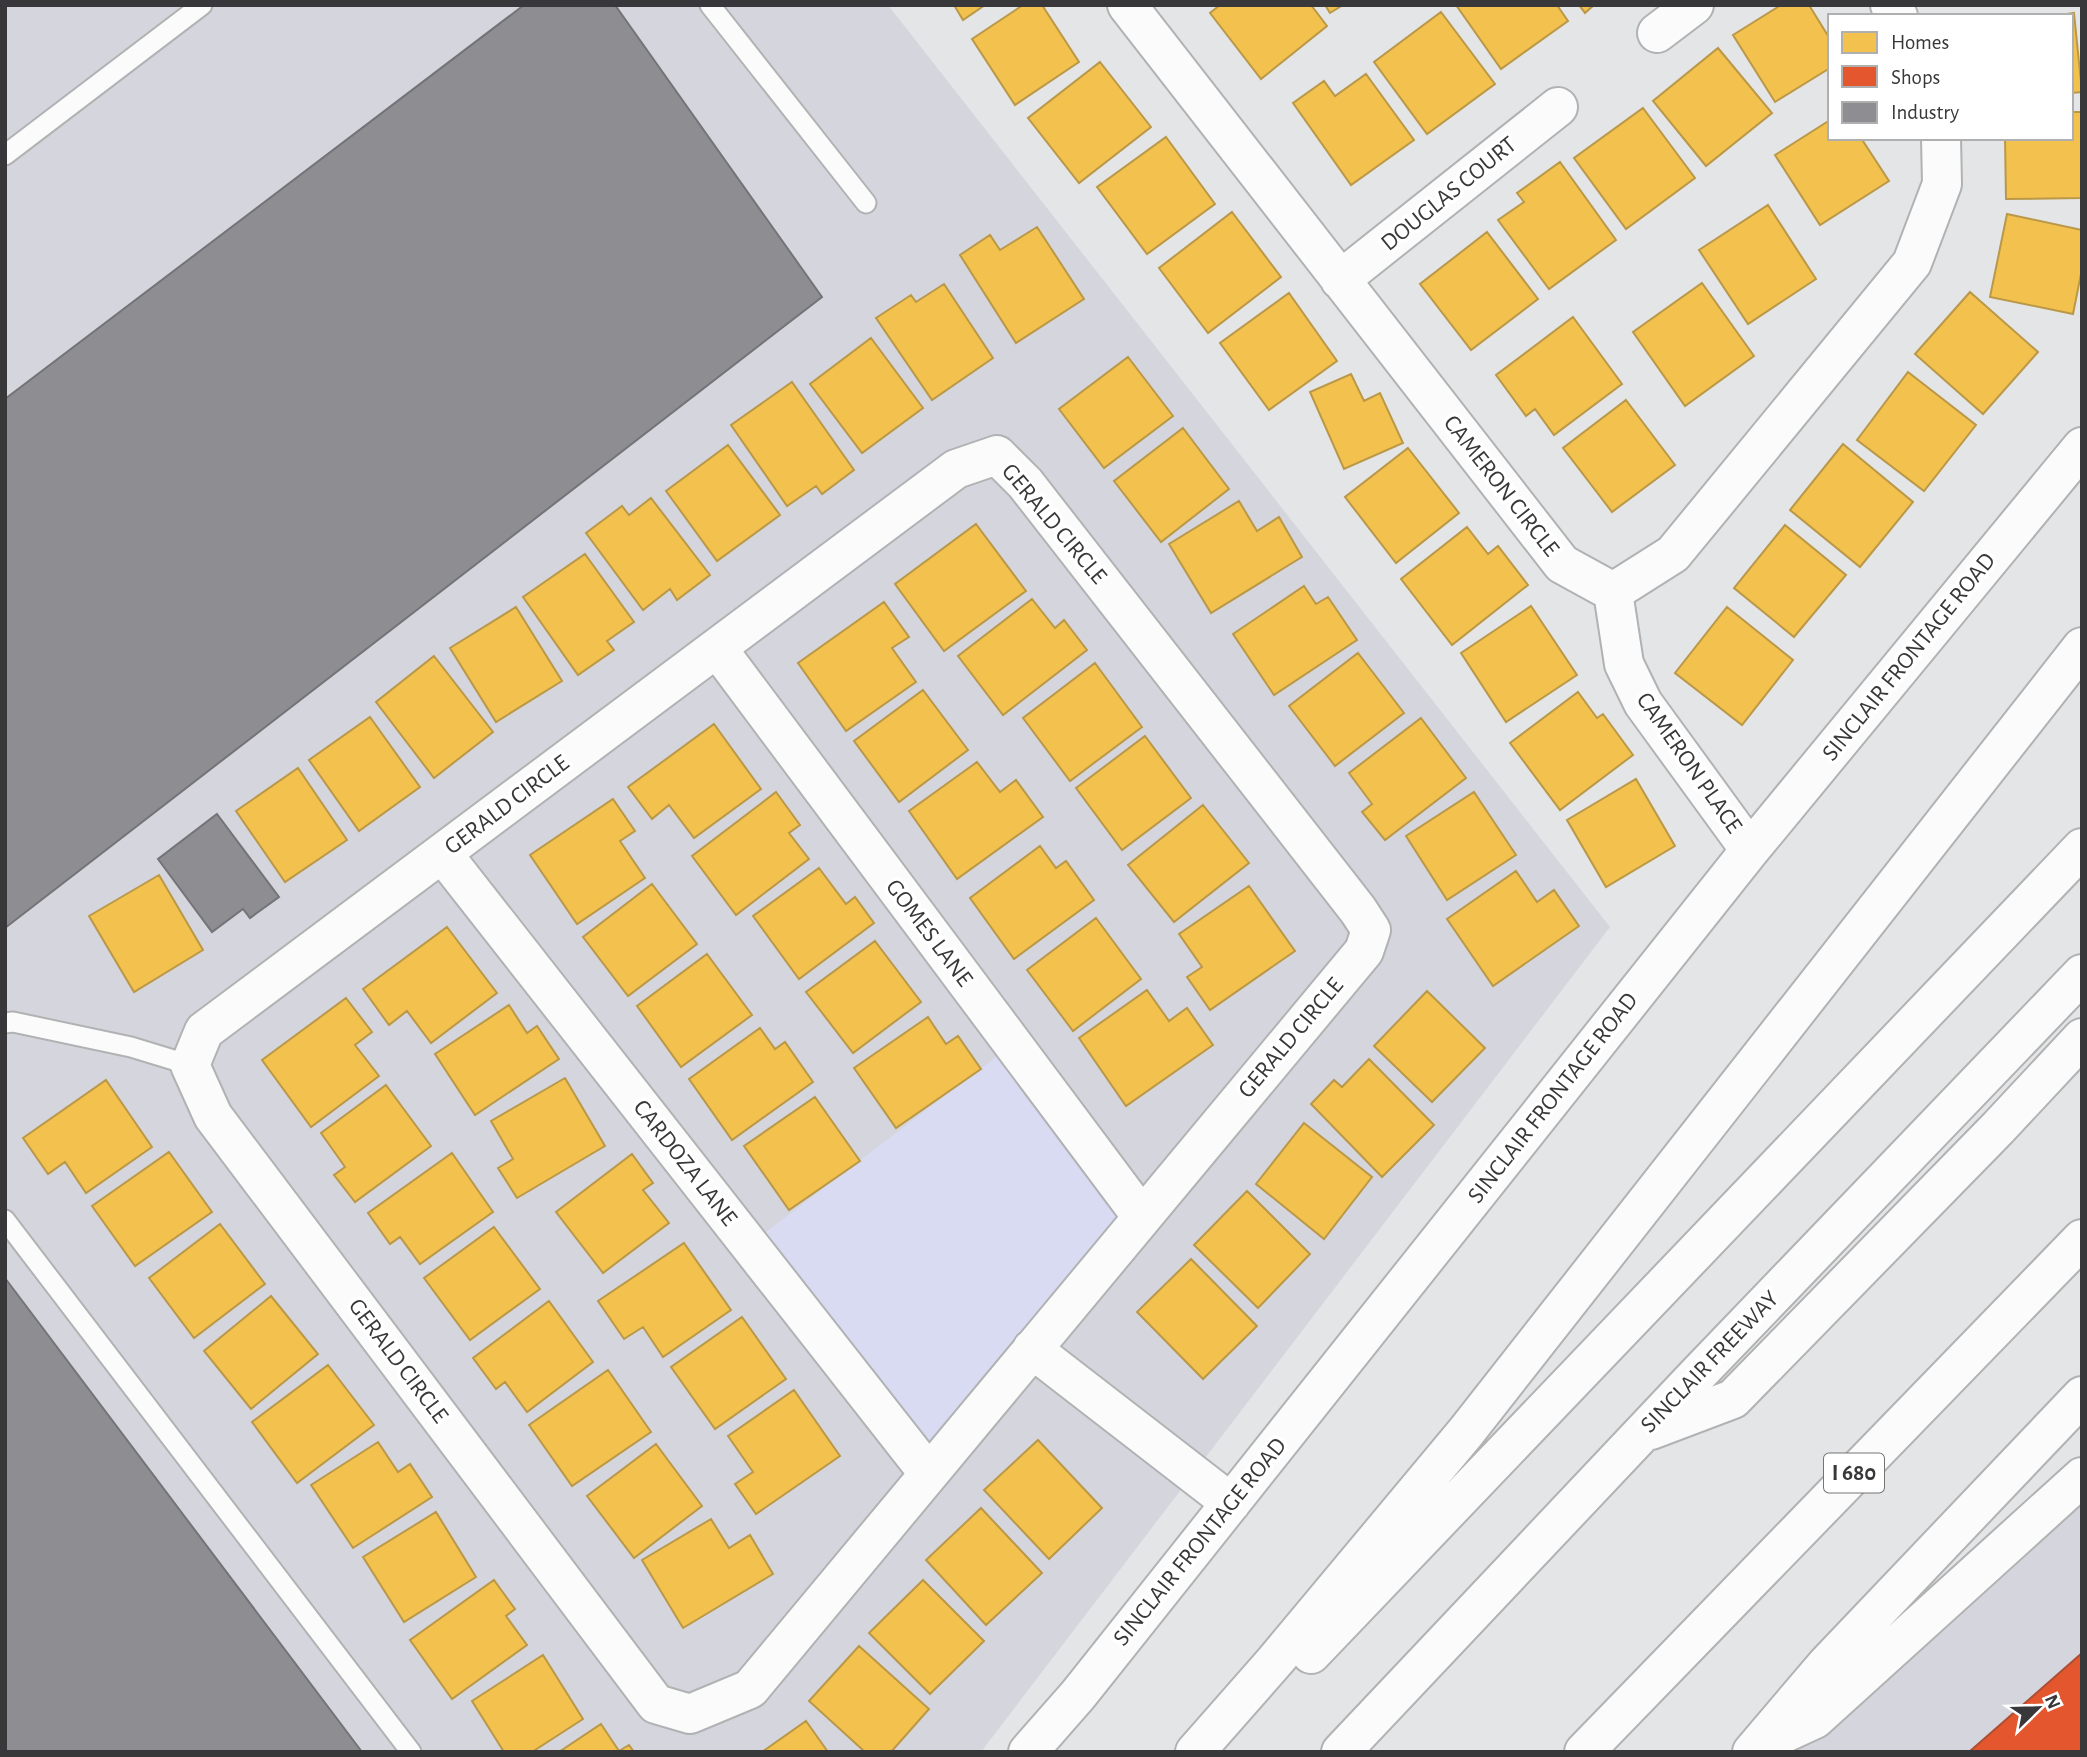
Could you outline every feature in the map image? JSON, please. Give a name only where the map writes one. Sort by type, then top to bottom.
[{"type":"main road","points":[[1657,33],[1694,5]]},
{"type":"main road","name":"CAMERON CIRCLE","points":[[1131,7],[1562,564],[1614,592]]},
{"type":"main road","name":"DOUGLAS COURT","points":[[1340,280],[1558,107]]},
{"type":"main road","points":[[1614,592],[1673,554],[1912,263],[1942,184],[1941,140]]},
{"type":"main road","name":"SINCLAIR FRONTAGE ROAD","points":[[1028,1752],[1079,1695],[1750,850],[2082,447]]},
{"type":"main road","name":"GERALD CIRCLE","points":[[997,455],[1025,483],[1371,930],[1364,951],[750,1689],[690,1714],[656,1704],[213,1115],[190,1065],[204,1031],[717,648],[956,470],[997,455]]},
{"type":"main road","name":"CAMERON PLACE","points":[[1614,592],[1624,664],[1643,703],[1750,850]]},
{"type":"main road","points":[[1195,1752],[1466,1432],[2082,647]]},
{"type":"main road","name":"GOMES LANE","points":[[717,648],[1142,1217]]},
{"type":"main road","points":[[1217,1752],[2082,848]]},
{"type":"main road","name":"CARDOZA LANE","points":[[442,853],[929,1474]]},
{"type":"main road","name":"SINCLAIR FREEWAY","points":[[1341,1752],[2082,974]]},
{"type":"main road","points":[[1642,1433],[1733,1399],[1998,1128],[2082,1038]]},
{"type":"main road","name":"I 680","points":[[1584,1752],[2082,1239]]},
{"type":"main road","points":[[1032,1349],[1231,1503]]},
{"type":"main road","points":[[1755,1749],[1826,1665],[2082,1396]]},
{"type":"main road","points":[[1755,1749],[1815,1719],[2082,1477]]},
{"type":"lane","points":[[5,155],[202,5]]},
{"type":"lane","points":[[710,5],[866,203]]},
{"type":"lane","points":[[5,1023],[13,1022],[131,1046],[190,1065]]},
{"type":"lane","points":[[5,1220],[411,1752]]},
{"type":"shaded area","points":[[5,5],[888,5],[1610,927],[981,1752],[5,1752]]},
{"type":"shaded area","points":[[1013,1044],[1142,1217],[929,1474],[749,1245]]},
{"type":"shaded area","points":[[2082,1477],[2082,1752],[1752,1752]]},
{"type":"building: Homes","points":[[954,5],[985,5],[963,20]]},
{"type":"building: Homes","points":[[1023,5],[1042,5],[1079,62],[1015,105],[972,39]]},
{"type":"building: Homes","points":[[1220,5],[1311,5],[1327,26],[1261,79],[1210,13]]},
{"type":"building: Homes","points":[[1325,5],[1343,5],[1330,13]]},
{"type":"building: Homes","points":[[1456,5],[1557,5],[1568,21],[1501,69]]},
{"type":"building: Homes","points":[[1579,5],[1594,5],[1585,13]]},
{"type":"building: Homes","points":[[1781,5],[1809,5],[1828,36],[1828,69],[1775,102],[1733,35]]},
{"type":"building: Homes","points":[[1441,12],[1495,84],[1427,134],[1374,62]]},
{"type":"building: Homes","points":[[2074,13],[2082,92],[2073,93],[2073,14],[2067,14]]},
{"type":"building: Homes","points":[[1718,48],[1772,113],[1706,166],[1653,101]]},
{"type":"building: Homes","points":[[1100,62],[1151,127],[1079,183],[1028,118]]},
{"type":"building: Homes","points":[[1366,74],[1414,140],[1351,185],[1293,103],[1324,81],[1335,96]]},
{"type":"building: Homes","points":[[1643,108],[1695,178],[1626,229],[1574,158]]},
{"type":"building: Homes","points":[[2073,112],[2082,112],[2082,198],[2006,199],[2005,140],[2073,140]]},
{"type":"building: Homes","points":[[1828,121],[1828,140],[1862,140],[1889,181],[1820,225],[1775,155]]},
{"type":"building: Homes","points":[[1166,137],[1215,204],[1147,254],[1097,187]]},
{"type":"building: Homes","points":[[1560,162],[1616,240],[1549,289],[1498,220],[1524,202],[1517,193]]},
{"type":"building: Homes","points":[[1768,205],[1816,279],[1748,324],[1699,250]]},
{"type":"building: Homes","points":[[1232,212],[1281,277],[1208,333],[1159,268]]},
{"type":"building: Homes","points":[[2007,214],[2082,230],[2082,269],[2073,314],[1990,297]]},
{"type":"building: Homes","points":[[1037,227],[1084,299],[1016,343],[960,255],[990,235],[1000,250]]},
{"type":"building: Homes","points":[[1487,232],[1538,299],[1471,350],[1420,284]]},
{"type":"building: Homes","points":[[1702,283],[1754,356],[1685,406],[1633,332]]},
{"type":"building: Homes","points":[[944,284],[993,358],[932,400],[876,318],[911,295],[916,302]]},
{"type":"building: Homes","points":[[1970,292],[2038,352],[1983,414],[1915,354]]},
{"type":"building: Homes","points":[[1289,293],[1337,361],[1269,410],[1220,343]]},
{"type":"building: Homes","points":[[1573,317],[1622,384],[1554,435],[1535,409],[1526,416],[1496,375]]},
{"type":"building: Homes","points":[[871,338],[923,408],[862,453],[810,384]]},
{"type":"building: Homes","points":[[1128,357],[1173,416],[1104,468],[1059,409]]},
{"type":"building: Homes","points":[[1908,372],[1976,425],[1924,491],[1857,440]]},
{"type":"building: Homes","points":[[1351,374],[1364,401],[1380,393],[1403,443],[1344,469],[1310,392]]},
{"type":"building: Homes","points":[[792,382],[854,470],[822,494],[816,486],[787,506],[731,425]]},
{"type":"building: Homes","points":[[1626,400],[1675,465],[1612,512],[1563,448]]},
{"type":"building: Homes","points":[[1183,428],[1229,489],[1161,542],[1114,481]]},
{"type":"building: Homes","points":[[1843,444],[1913,502],[1860,567],[1790,510]]},
{"type":"building: Homes","points":[[728,445],[780,515],[717,561],[666,491]]},
{"type":"building: Homes","points":[[1408,448],[1459,513],[1396,563],[1345,497]]},
{"type":"building: Homes","points":[[651,498],[710,575],[677,600],[670,589],[643,610],[586,533],[622,506],[629,515]]},
{"type":"building: Homes","points":[[1239,501],[1257,531],[1279,517],[1302,557],[1211,613],[1169,544]]},
{"type":"building: Homes","points":[[976,524],[1026,591],[944,651],[895,584]]},
{"type":"building: Homes","points":[[1785,525],[1846,575],[1794,637],[1734,588]]},
{"type":"building: Homes","points":[[1467,527],[1488,554],[1498,546],[1528,585],[1452,645],[1401,579]]},
{"type":"building: Homes","points":[[585,554],[634,622],[607,641],[614,650],[578,675],[523,597]]},
{"type":"building: Homes","points":[[1304,586],[1316,604],[1328,597],[1357,640],[1274,695],[1233,634]]},
{"type":"building: Homes","points":[[1032,599],[1055,628],[1064,620],[1087,650],[1003,715],[958,656]]},
{"type":"building: Homes","points":[[884,602],[909,637],[892,648],[916,682],[846,731],[798,663]]},
{"type":"building: Homes","points":[[1531,606],[1577,675],[1506,722],[1461,653]]},
{"type":"building: Homes","points":[[516,607],[562,681],[496,722],[450,648]]},
{"type":"building: Homes","points":[[1727,607],[1793,660],[1742,725],[1675,673]]},
{"type":"building: Homes","points":[[1358,653],[1404,713],[1335,766],[1289,706]]},
{"type":"building: Homes","points":[[434,656],[493,732],[434,778],[376,702]]},
{"type":"building: Homes","points":[[1095,663],[1142,727],[1070,781],[1023,718]]},
{"type":"building: Homes","points":[[923,690],[968,750],[899,802],[854,741]]},
{"type":"building: Homes","points":[[1578,692],[1597,718],[1603,714],[1633,755],[1560,810],[1510,743]]},
{"type":"building: Homes","points":[[370,717],[420,787],[359,831],[309,760]]},
{"type":"building: Homes","points":[[1421,718],[1466,778],[1385,840],[1362,812],[1372,804],[1349,773]]},
{"type":"building: Homes","points":[[714,724],[761,789],[694,838],[669,805],[652,819],[628,787]]},
{"type":"building: Homes","points":[[1145,736],[1191,798],[1122,850],[1076,788]]},
{"type":"building: Homes","points":[[977,762],[1000,792],[1016,780],[1043,817],[957,879],[909,811]]},
{"type":"building: Homes","points":[[298,768],[347,840],[285,882],[236,811]]},
{"type":"building: Homes","points":[[1636,779],[1675,846],[1606,887],[1567,820]]},
{"type":"building: Homes","points":[[776,792],[800,825],[789,833],[809,859],[736,915],[692,856]]},
{"type":"building: Homes","points":[[1474,792],[1516,855],[1447,900],[1406,836]]},
{"type":"building: Homes","points":[[613,799],[635,831],[620,841],[645,878],[577,924],[530,855]]},
{"type":"building: Homes","points":[[1203,805],[1249,863],[1174,922],[1128,865]]},
{"type":"building: Homes","points":[[1040,846],[1056,868],[1066,861],[1094,900],[1014,959],[970,898]]},
{"type":"building: Homes","points":[[819,868],[846,904],[855,897],[874,923],[799,979],[753,916]]},
{"type":"building: Homes","points":[[1516,871],[1537,902],[1554,890],[1579,926],[1493,986],[1447,919]]},
{"type":"building: Homes","points":[[159,875],[203,950],[134,992],[89,916]]},
{"type":"building: Homes","points":[[652,884],[697,944],[628,996],[583,937]]},
{"type":"building: Homes","points":[[1249,886],[1295,951],[1210,1010],[1187,977],[1202,967],[1179,934]]},
{"type":"building: Homes","points":[[1096,918],[1141,979],[1073,1031],[1027,970]]},
{"type":"building: Homes","points":[[447,927],[497,993],[431,1043],[407,1011],[389,1025],[363,989]]},
{"type":"building: Homes","points":[[875,941],[921,1002],[853,1053],[806,992]]},
{"type":"building: Homes","points":[[707,954],[752,1015],[681,1067],[637,1006]]},
{"type":"building: Homes","points":[[1147,990],[1169,1021],[1187,1008],[1213,1045],[1126,1106],[1079,1038]]},
{"type":"building: Homes","points":[[1427,991],[1485,1048],[1432,1102],[1374,1046]]},
{"type":"building: Homes","points":[[346,998],[372,1032],[355,1045],[379,1076],[311,1127],[262,1060]]},
{"type":"building: Homes","points":[[509,1005],[527,1033],[537,1026],[559,1059],[475,1115],[435,1054]]},
{"type":"building: Homes","points":[[928,1017],[946,1044],[958,1036],[981,1069],[896,1128],[854,1068]]},
{"type":"building: Homes","points":[[760,1028],[775,1049],[785,1042],[813,1082],[732,1140],[689,1079]]},
{"type":"building: Homes","points":[[1369,1059],[1434,1125],[1382,1177],[1311,1104],[1334,1080],[1342,1087]]},
{"type":"building: Homes","points":[[565,1078],[605,1146],[517,1198],[498,1168],[513,1159],[491,1121]]},
{"type":"building: Homes","points":[[106,1080],[152,1147],[86,1193],[65,1162],[48,1174],[23,1138]]},
{"type":"building: Homes","points":[[386,1085],[431,1146],[355,1202],[334,1175],[345,1167],[321,1133]]},
{"type":"building: Homes","points":[[815,1097],[860,1161],[789,1210],[744,1146]]},
{"type":"building: Homes","points":[[1304,1123],[1372,1177],[1324,1239],[1256,1184]]},
{"type":"building: Homes","points":[[169,1152],[212,1212],[135,1266],[92,1206]]},
{"type":"building: Homes","points":[[452,1153],[493,1212],[420,1264],[400,1237],[390,1244],[368,1213]]},
{"type":"building: Homes","points":[[632,1154],[653,1183],[643,1190],[669,1223],[603,1273],[556,1212]]},
{"type":"building: Homes","points":[[1247,1191],[1310,1254],[1258,1308],[1194,1245]]},
{"type":"building: Homes","points":[[220,1224],[265,1284],[194,1338],[149,1278]]},
{"type":"building: Homes","points":[[494,1227],[540,1289],[470,1340],[424,1278]]},
{"type":"building: Homes","points":[[684,1243],[731,1310],[663,1357],[643,1327],[624,1339],[598,1301]]},
{"type":"building: Homes","points":[[1191,1259],[1257,1326],[1203,1379],[1137,1312]]},
{"type":"building: Homes","points":[[271,1296],[318,1354],[251,1409],[204,1351]]},
{"type":"building: Homes","points":[[549,1301],[593,1362],[527,1412],[505,1382],[496,1389],[473,1358]]},
{"type":"building: Homes","points":[[742,1317],[786,1379],[715,1429],[671,1367]]},
{"type":"building: Homes","points":[[328,1365],[374,1425],[297,1483],[252,1422]]},
{"type":"building: Homes","points":[[608,1370],[651,1432],[572,1486],[529,1425]]},
{"type":"building: Homes","points":[[794,1390],[840,1456],[756,1514],[735,1484],[753,1472],[728,1436]]},
{"type":"building: Homes","points":[[1038,1440],[1102,1508],[1049,1559],[984,1490]]},
{"type":"building: Homes","points":[[378,1442],[398,1472],[410,1464],[432,1497],[353,1548],[311,1485]]},
{"type":"building: Homes","points":[[656,1444],[702,1506],[634,1558],[587,1496]]},
{"type":"building: Homes","points":[[981,1508],[1042,1573],[986,1625],[926,1560]]},
{"type":"building: Homes","points":[[436,1512],[476,1577],[404,1622],[363,1557]]},
{"type":"building: Homes","points":[[711,1519],[729,1548],[750,1535],[773,1574],[683,1628],[642,1560]]},
{"type":"building: Homes","points":[[494,1580],[515,1609],[506,1616],[527,1645],[452,1699],[410,1640]]},
{"type":"building: Homes","points":[[923,1580],[984,1641],[930,1694],[869,1633]]},
{"type":"building: Homes","points":[[859,1646],[929,1709],[891,1752],[865,1752],[809,1701]]},
{"type":"building: Homes","points":[[543,1655],[583,1719],[532,1752],[504,1752],[472,1701]]},
{"type":"building: Homes","points":[[806,1721],[828,1752],[762,1752]]},
{"type":"building: Homes","points":[[601,1724],[619,1751],[629,1745],[634,1752],[559,1752]]},
{"type":"building: Shops","points":[[2082,1653],[2082,1752],[1969,1752]]},
{"type":"building: Industry","points":[[524,5],[615,5],[822,297],[5,928],[5,399]]},
{"type":"building: Industry","points":[[217,814],[279,897],[250,918],[243,909],[212,932],[158,859]]},
{"type":"building: Industry","points":[[5,1278],[362,1752],[5,1752]]}]
